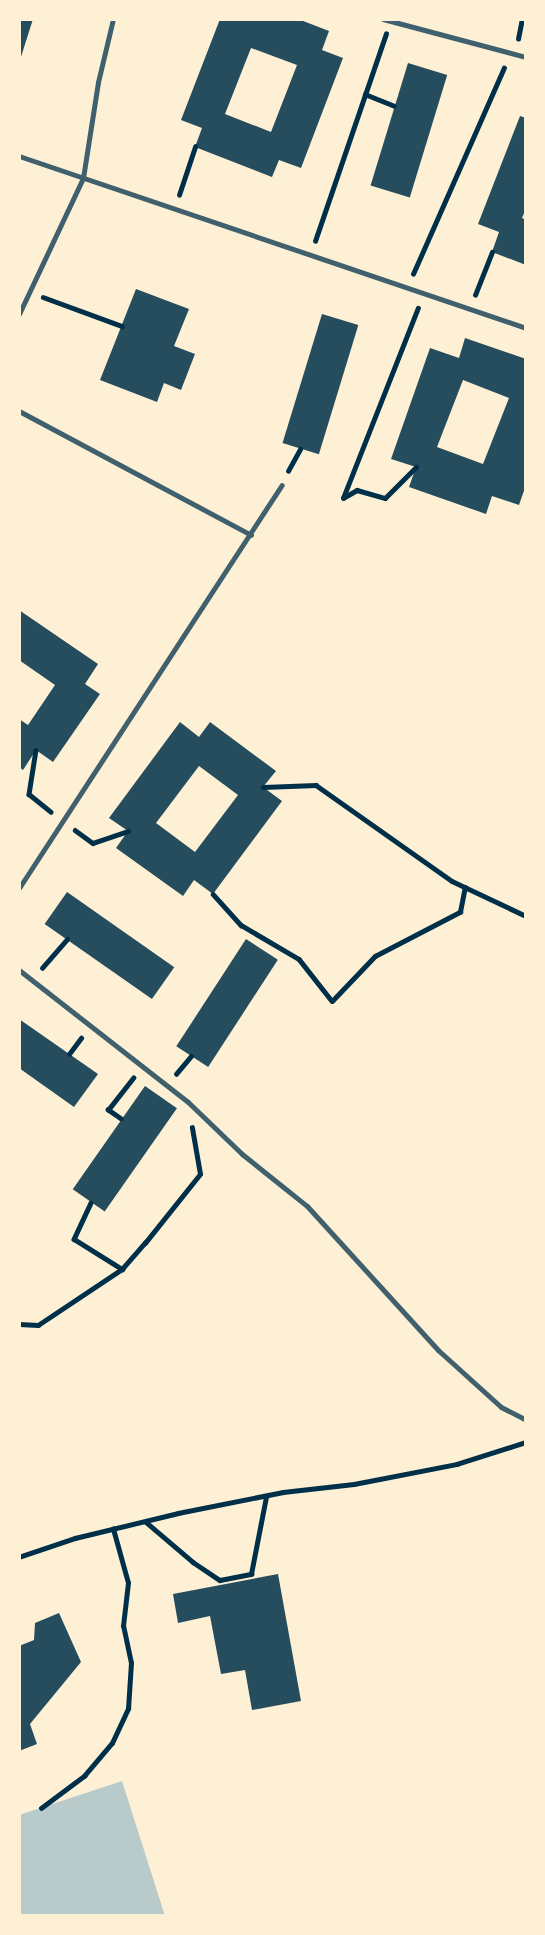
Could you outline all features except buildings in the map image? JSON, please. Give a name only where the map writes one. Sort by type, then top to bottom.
[{"type":"lane","points":[[19,314],[83,177],[98,82],[113,19]]},
{"type":"lane","points":[[383,19],[526,57]]},
{"type":"lane","points":[[19,156],[526,328]]},
{"type":"lane","points":[[19,411],[251,535]]},
{"type":"lane","points":[[19,888],[161,665],[251,535],[282,485]]},
{"type":"lane","points":[[19,970],[188,1102],[242,1154],[307,1206],[438,1350],[501,1407],[526,1420]]},
{"type":"path","points":[[310,256],[390,21]]},
{"type":"path","points":[[407,288],[510,53]]},
{"type":"path","points":[[365,94],[394,106]]},
{"type":"path","points":[[174,209],[195,147]]},
{"type":"path","points":[[470,309],[492,252]]},
{"type":"path","points":[[29,292],[122,326]]},
{"type":"path","points":[[416,467],[386,498],[357,490],[343,498],[424,294]]},
{"type":"path","points":[[282,485],[300,449]]},
{"type":"path","points":[[36,750],[29,794],[93,843],[128,831]]},
{"type":"path","points":[[263,787],[316,785],[402,848],[465,887],[526,916]]},
{"type":"path","points":[[213,894],[241,925],[299,959],[332,1001],[375,956],[460,912],[465,887]]},
{"type":"path","points":[[32,980],[67,939]]},
{"type":"path","points":[[121,1119],[108,1110],[142,1066]]},
{"type":"path","points":[[19,1324],[38,1325],[121,1269],[200,1174],[188,1102]]},
{"type":"path","points":[[91,1203],[74,1239],[121,1269]]},
{"type":"path","points":[[19,1557],[145,1521],[457,1464],[526,1441]]},
{"type":"path","points":[[145,1521],[193,1562],[220,1580],[234,1580],[251,1574],[266,1497]]},
{"type":"path","points":[[41,1808],[84,1776],[112,1743],[128,1709],[131,1663],[123,1626],[128,1583],[113,1529]]},
{"type":"shaded area","points":[[122,1781],[165,1916],[19,1916],[19,1815]]}]
